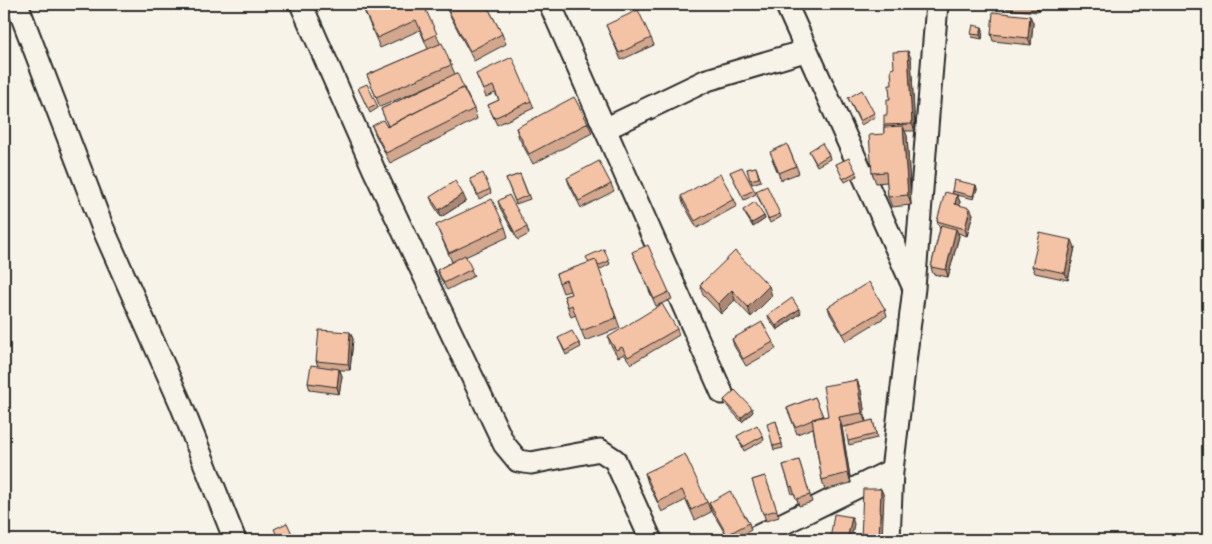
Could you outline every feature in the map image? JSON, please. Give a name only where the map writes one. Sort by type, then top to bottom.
[{"type":"street","points":[[16,4],[102,226],[180,402],[235,540]]},
{"type":"street","points":[[301,4],[374,170],[510,454],[518,461],[531,464],[600,450],[615,460],[651,540]]},
{"type":"street","points":[[550,4],[722,393]]},
{"type":"street","points":[[786,4],[805,51],[914,288]]},
{"type":"street","points":[[889,540],[892,470],[914,288],[937,4]]},
{"type":"street","points":[[605,129],[707,80],[805,51]]},
{"type":"street","points":[[750,540],[892,470]]},
{"type":"building","points":[[373,4],[423,4],[437,34],[425,40],[416,20],[377,38],[363,8]]},
{"type":"building","points":[[445,4],[486,4],[502,34],[470,51]]},
{"type":"building","points":[[638,10],[651,38],[619,53],[606,25]]},
{"type":"building","points":[[993,12],[1030,16],[1028,38],[991,34]]},
{"type":"building","points":[[973,25],[982,27],[980,35],[971,34]]},
{"type":"building","points":[[442,43],[451,65],[376,97],[367,75]]},
{"type":"building","points":[[908,51],[912,124],[884,125],[884,115],[887,115],[887,99],[890,99],[889,85],[892,85],[893,52]]},
{"type":"building","points":[[512,57],[531,101],[494,118],[488,105],[499,100],[493,86],[483,90],[476,74]]},
{"type":"building","points":[[457,73],[465,90],[463,88],[388,126],[381,109]]},
{"type":"building","points":[[367,84],[377,105],[368,109],[358,88]]},
{"type":"building","points":[[463,88],[474,109],[386,153],[372,126],[383,120],[387,127]]},
{"type":"building","points":[[862,90],[874,113],[860,121],[848,98]]},
{"type":"building","points":[[574,97],[588,123],[529,154],[516,128]]},
{"type":"building","points":[[903,126],[908,195],[888,197],[886,172],[872,173],[869,135],[884,134],[884,127]]},
{"type":"building","points":[[822,143],[829,155],[816,163],[809,151]]},
{"type":"building","points":[[787,144],[796,166],[779,173],[770,152]]},
{"type":"building","points":[[849,158],[856,172],[843,179],[836,164]]},
{"type":"building","points":[[599,161],[611,184],[579,201],[567,178]]},
{"type":"building","points":[[742,167],[754,190],[742,196],[730,172]]},
{"type":"building","points":[[756,167],[759,178],[750,180],[747,169]]},
{"type":"building","points":[[483,173],[490,189],[478,195],[470,179]]},
{"type":"building","points":[[520,174],[528,195],[515,201],[506,179]]},
{"type":"building","points":[[720,174],[734,199],[695,221],[681,196]]},
{"type":"building","points":[[954,180],[976,185],[973,196],[952,191]]},
{"type":"building","points":[[455,181],[463,194],[439,210],[430,197]]},
{"type":"building","points":[[767,186],[780,214],[768,219],[756,191]]},
{"type":"building","points":[[945,192],[957,195],[955,204],[970,208],[965,229],[937,221]]},
{"type":"building","points":[[509,195],[527,227],[515,233],[498,201]]},
{"type":"building","points":[[492,199],[505,227],[449,253],[436,225]]},
{"type":"building","points":[[755,202],[764,216],[752,223],[743,210]]},
{"type":"building","points":[[941,225],[956,229],[946,270],[931,267]]},
{"type":"building","points":[[1040,233],[1072,240],[1065,273],[1032,266]]},
{"type":"building","points":[[648,245],[669,292],[654,299],[632,252]]},
{"type":"building","points":[[604,249],[609,261],[598,266],[596,260],[589,263],[586,257]]},
{"type":"building","points":[[735,251],[769,286],[748,307],[732,290],[718,304],[700,285]]},
{"type":"building","points":[[465,255],[472,269],[444,283],[437,270]]},
{"type":"building","points":[[596,260],[616,318],[581,331],[572,305],[568,307],[564,296],[571,294],[566,280],[559,283],[556,274]]},
{"type":"building","points":[[869,282],[885,309],[843,334],[828,307]]},
{"type":"building","points":[[792,298],[799,309],[776,326],[768,315]]},
{"type":"building","points":[[662,304],[677,329],[628,357],[622,347],[616,350],[608,337]]},
{"type":"building","points":[[762,322],[773,342],[743,359],[732,339]]},
{"type":"building","points":[[319,330],[350,332],[348,364],[316,361]]},
{"type":"building","points":[[572,331],[579,343],[565,351],[558,338]]},
{"type":"building","points":[[311,365],[339,369],[337,387],[308,383]]},
{"type":"building","points":[[857,380],[862,413],[839,417],[848,473],[822,480],[812,419],[828,416],[823,386]]},
{"type":"building","points":[[735,390],[752,408],[741,418],[724,400]]},
{"type":"building","points":[[815,397],[823,416],[795,427],[787,408]]},
{"type":"building","points":[[873,420],[876,434],[848,441],[845,427]]},
{"type":"building","points":[[776,421],[782,444],[773,446],[767,424]]},
{"type":"building","points":[[757,425],[763,436],[743,447],[737,436]]},
{"type":"building","points":[[685,454],[707,502],[691,510],[682,490],[658,502],[645,473]]},
{"type":"building","points":[[799,460],[810,495],[796,499],[783,465]]},
{"type":"building","points":[[765,476],[777,510],[763,514],[752,480]]},
{"type":"building","points":[[863,489],[881,489],[879,540],[861,540]]},
{"type":"building","points":[[730,491],[749,523],[727,535],[709,503]]},
{"type":"building","points":[[834,514],[852,517],[847,540],[830,540]]},
{"type":"building","points":[[287,523],[295,540],[279,540],[274,529]]}]
